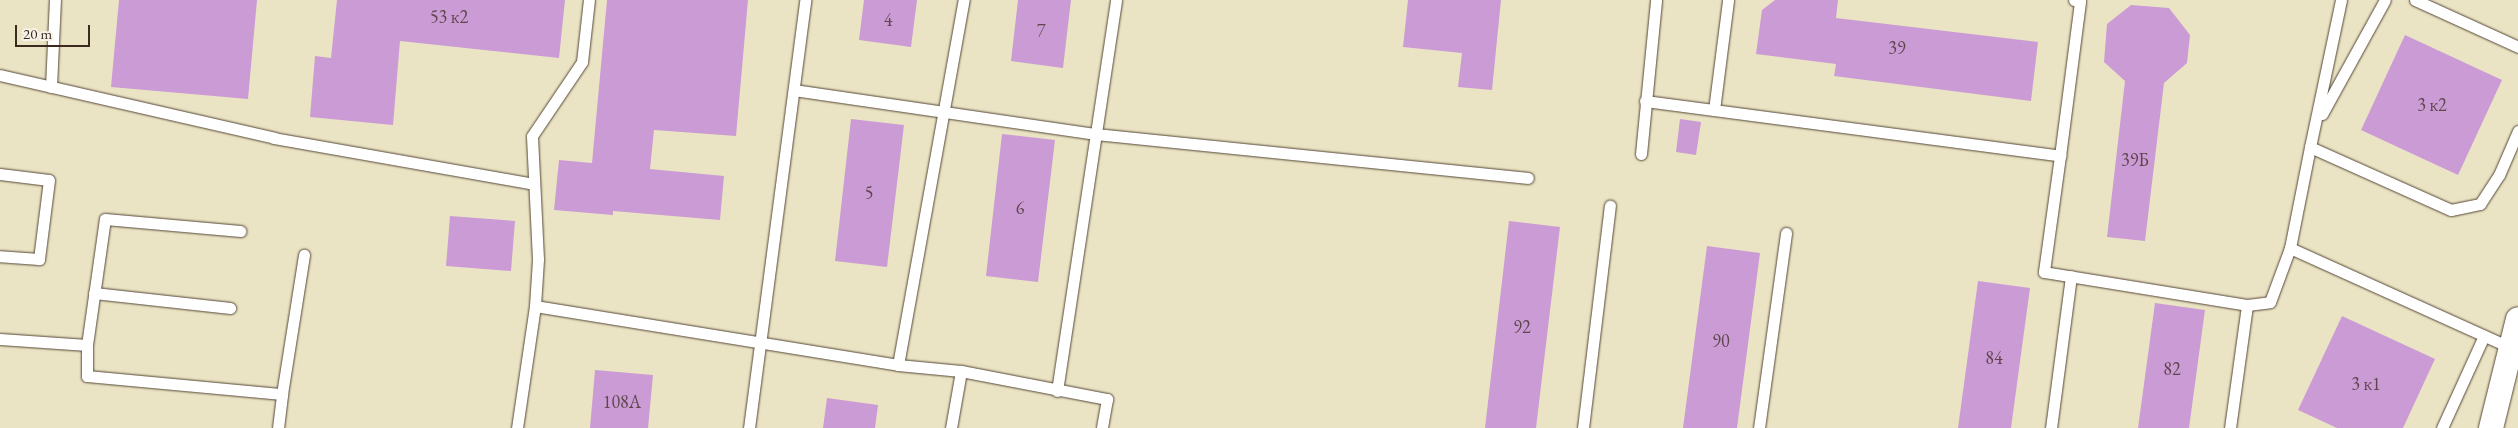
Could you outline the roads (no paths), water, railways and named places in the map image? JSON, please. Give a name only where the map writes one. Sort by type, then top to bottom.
[{"type":"street","points":[[2491,428],[2507,384],[2511,348],[2518,319]]},
{"type":"lane","points":[[51,87],[55,0]]},
{"type":"lane","points":[[517,428],[535,306],[538,259],[532,136],[582,62],[589,0]]},
{"type":"lane","points":[[749,428],[805,0]]},
{"type":"lane","points":[[898,365],[964,0]]},
{"type":"lane","points":[[1057,391],[1116,0]]},
{"type":"lane","points":[[1641,154],[1656,0]]},
{"type":"lane","points":[[1714,110],[1728,0]]},
{"type":"lane","points":[[2074,0],[2080,1],[2044,272],[2247,305],[2270,302],[2290,248],[2341,0]]},
{"type":"lane","points":[[2317,122],[2385,0]]},
{"type":"lane","points":[[2415,0],[2518,46]]},
{"type":"lane","points":[[0,75],[274,138],[534,184]]},
{"type":"lane","points":[[794,90],[1096,134],[1528,178]]},
{"type":"lane","points":[[1645,101],[2060,156]]},
{"type":"lane","points":[[2310,147],[2451,210],[2480,204],[2499,174],[2518,131]]},
{"type":"lane","points":[[0,174],[50,180],[39,259],[0,256]]},
{"type":"lane","points":[[1583,428],[1610,206]]},
{"type":"lane","points":[[240,231],[105,219],[87,345],[87,376],[282,394]]},
{"type":"lane","points":[[1758,428],[1786,233]]},
{"type":"lane","points":[[2290,248],[2511,348]]},
{"type":"lane","points":[[278,428],[304,255]]},
{"type":"lane","points":[[2051,428],[2071,276]]},
{"type":"lane","points":[[94,293],[230,308]]},
{"type":"lane","points":[[2230,428],[2247,305]]},
{"type":"lane","points":[[535,306],[898,365],[962,371],[1106,399],[1102,428]]},
{"type":"lane","points":[[2442,428],[2484,336]]},
{"type":"lane","points":[[0,339],[87,345]]},
{"type":"lane","points":[[951,428],[962,371]]}]
